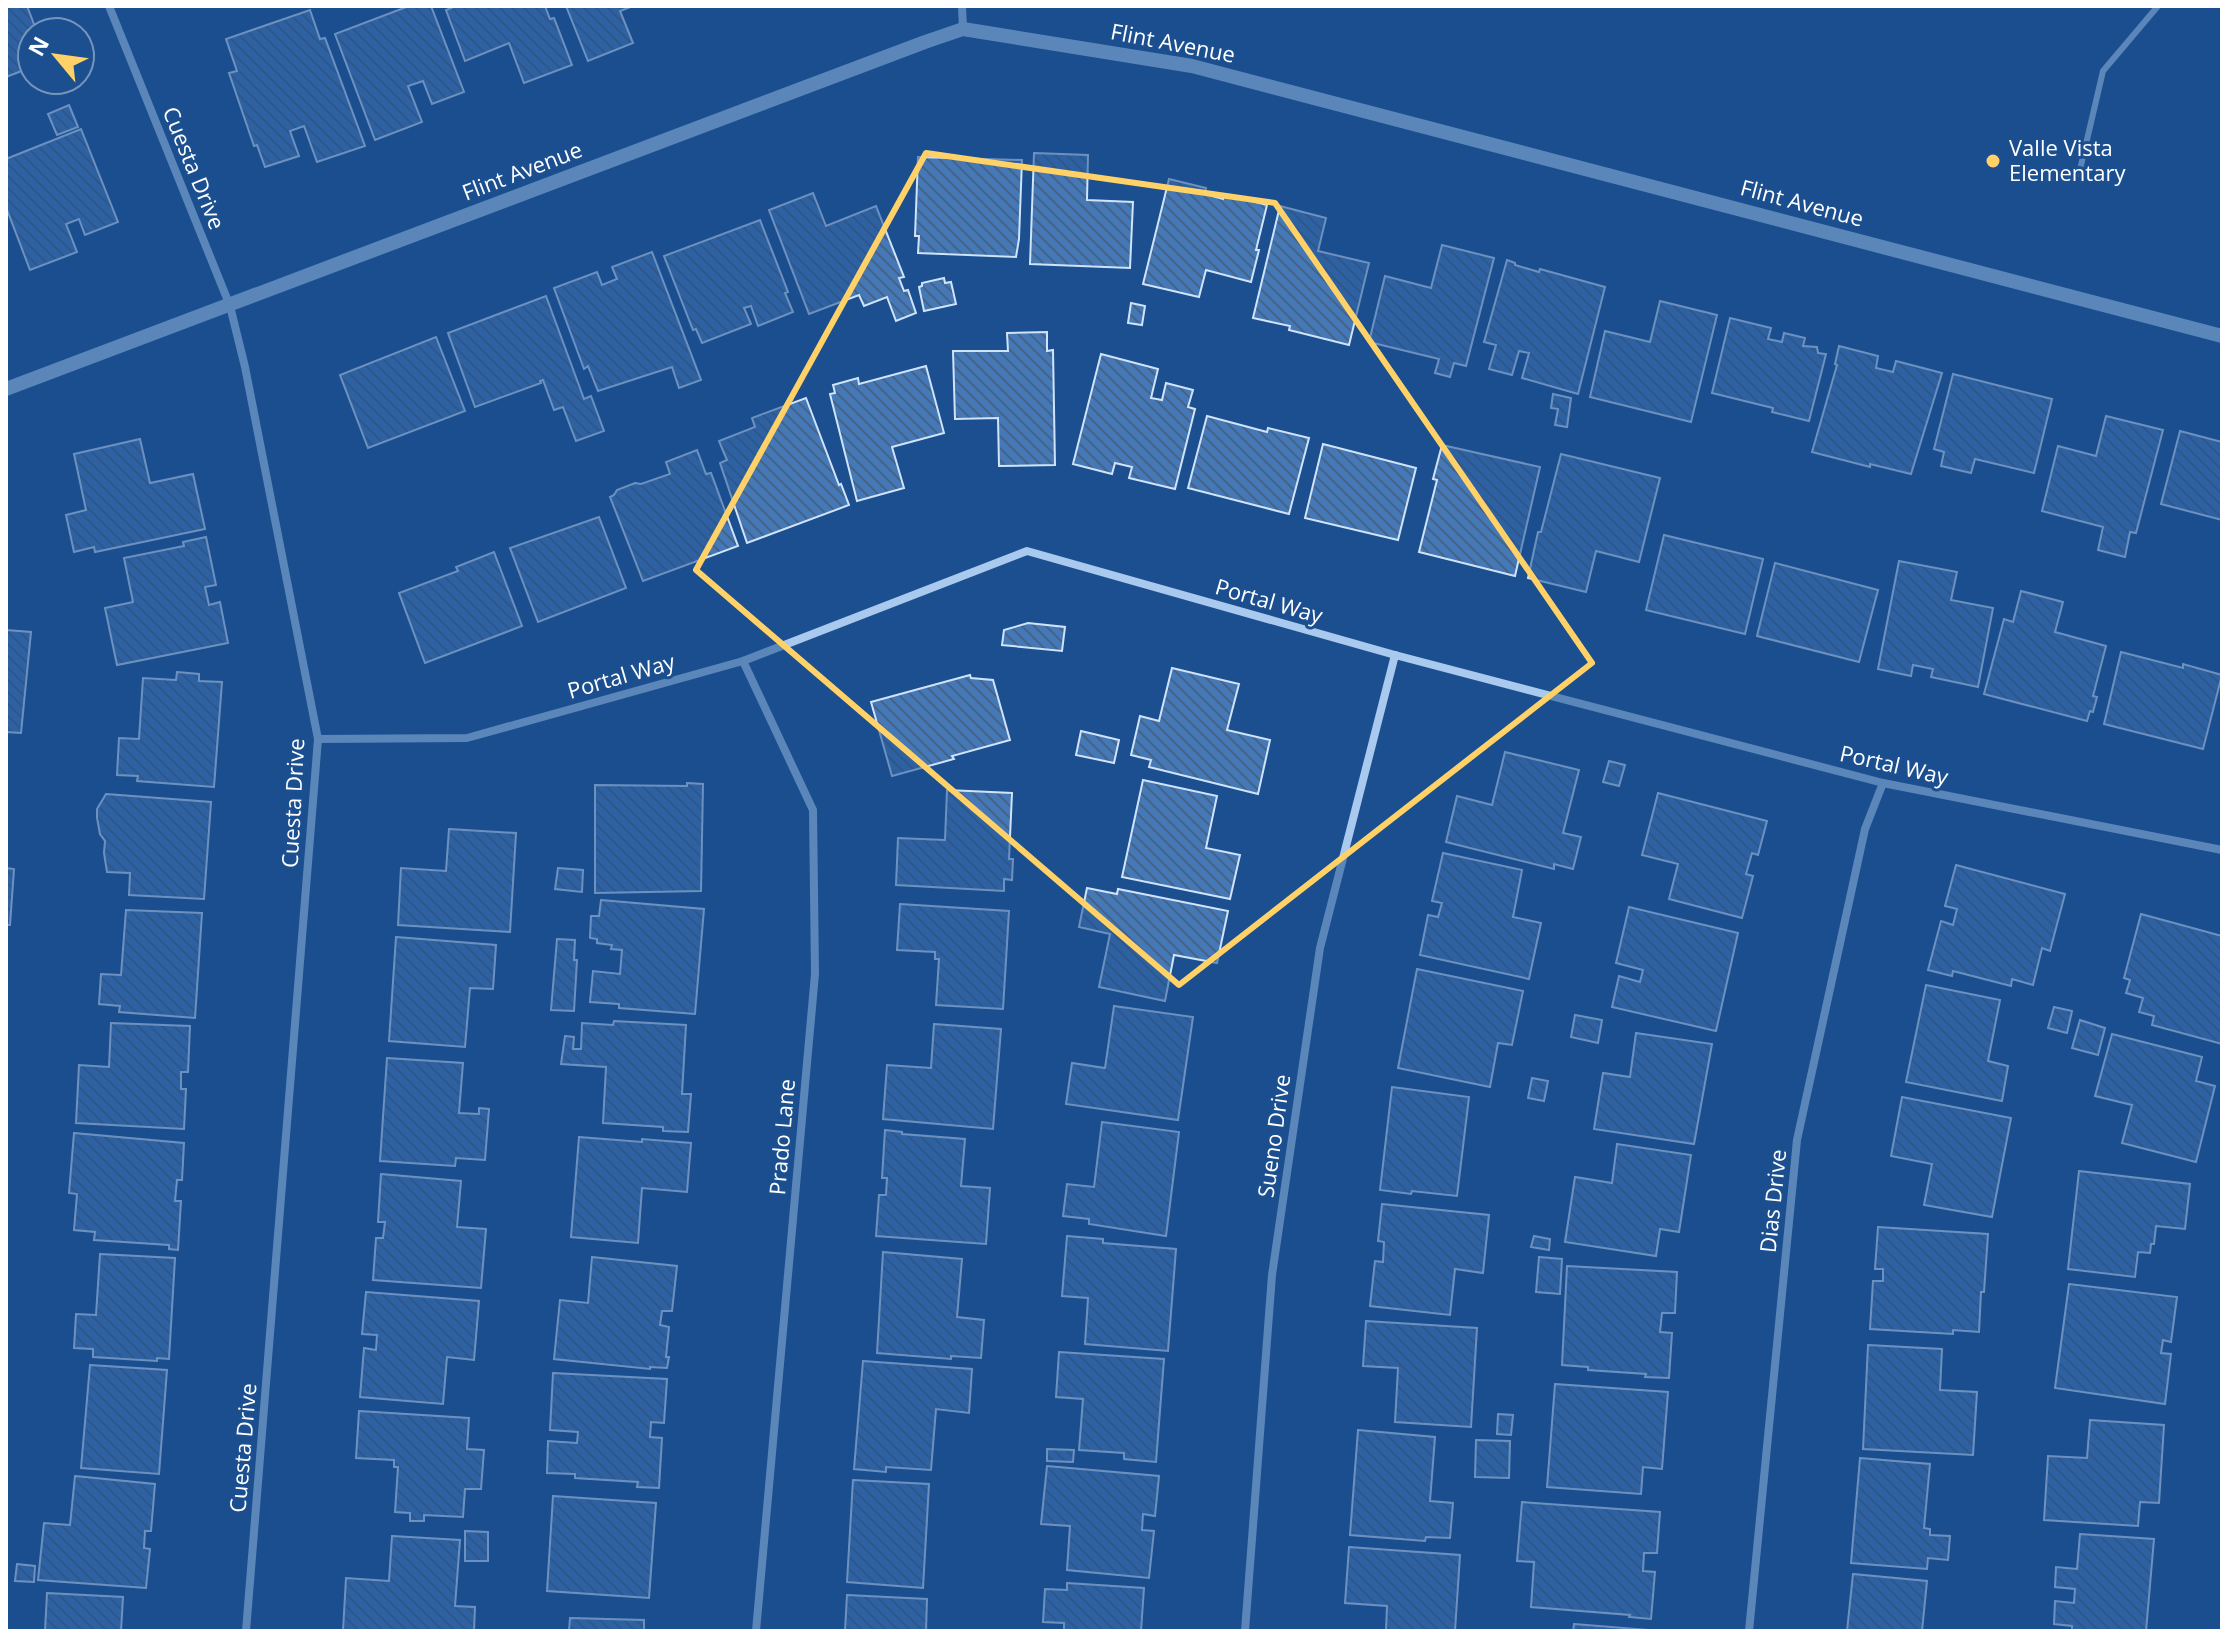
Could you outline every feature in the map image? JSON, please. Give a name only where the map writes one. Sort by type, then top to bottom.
[{"type":"street","name":"Cuesta Drive","points":[[109,6],[230,306],[245,367],[318,739],[246,1631]]},
{"type":"street","points":[[962,6],[963,29]]},
{"type":"street","name":"Flint Avenue","points":[[6,389],[963,29],[1192,66],[2222,336]]},
{"type":"street","name":"Portal Way","points":[[318,739],[467,738],[743,661],[1027,551],[1395,655],[1883,783],[2222,850]]},
{"type":"street","name":"Sueno Drive","points":[[1245,1631],[1272,1275],[1320,948],[1395,655]]},
{"type":"street","name":"Prado Lane","points":[[743,661],[813,810],[815,974],[756,1631]]},
{"type":"street","name":"Dias Drive","points":[[1749,1631],[1797,1140],[1865,829],[1883,783]]},
{"type":"lane","points":[[2079,174],[2103,71],[2158,6]]},
{"type":"highlighted area","points":[[926,153],[1275,203],[1592,663],[1179,985],[696,570]]},
{"type":"building","points":[[6,6],[27,6],[31,16],[16,16],[16,73],[6,77]]},
{"type":"building","points":[[409,6],[431,6],[464,92],[432,104],[423,81],[408,86],[422,122],[375,140],[335,34]]},
{"type":"building","points":[[456,6],[545,6],[550,19],[554,18],[572,65],[524,83],[509,43],[465,61],[446,10]]},
{"type":"building","points":[[566,6],[633,6],[620,11],[633,43],[588,61]]},
{"type":"building","points":[[310,10],[320,39],[325,38],[365,146],[317,162],[304,126],[290,131],[299,156],[265,167],[257,145],[254,146],[229,73],[237,71],[226,39]]},
{"type":"building","points":[[69,105],[78,127],[57,135],[48,114]]},
{"type":"building","points":[[81,129],[118,222],[85,235],[79,219],[66,224],[77,252],[30,270],[6,207],[6,159]]},
{"type":"building","points":[[1034,153],[1088,155],[1087,200],[1133,202],[1130,268],[1030,264]]},
{"type":"building","points":[[918,157],[1022,160],[1016,257],[918,253],[919,236],[915,236]]},
{"type":"building","points":[[1169,179],[1206,188],[1205,194],[1223,199],[1224,194],[1267,205],[1251,282],[1206,270],[1199,297],[1143,284]]},
{"type":"building","points":[[813,193],[826,226],[876,206],[904,277],[899,278],[904,291],[908,290],[916,313],[896,321],[887,297],[864,306],[859,295],[809,314],[769,210]]},
{"type":"building","points":[[1280,206],[1326,218],[1318,251],[1369,263],[1349,345],[1253,318]]},
{"type":"building","points":[[760,220],[793,312],[758,326],[751,306],[744,308],[751,324],[702,343],[696,329],[693,330],[664,256]]},
{"type":"building","points":[[1442,245],[1494,258],[1466,366],[1454,363],[1450,377],[1435,373],[1439,359],[1369,342],[1385,276],[1431,288]]},
{"type":"building","points":[[652,252],[701,380],[679,388],[672,367],[598,391],[588,366],[584,369],[554,288],[597,272],[602,285],[617,279],[612,267]]},
{"type":"building","points":[[1507,260],[1539,272],[1540,269],[1605,287],[1578,394],[1522,378],[1529,353],[1519,351],[1512,375],[1489,369],[1496,345],[1484,342]]},
{"type":"building","points":[[944,278],[945,283],[951,282],[956,304],[924,311],[919,287],[922,283]]},
{"type":"building","points":[[546,296],[584,399],[591,396],[604,431],[576,441],[563,407],[554,410],[543,380],[475,407],[448,333]]},
{"type":"building","points":[[1660,301],[1717,315],[1691,422],[1590,397],[1605,331],[1650,342]]},
{"type":"building","points":[[1131,303],[1145,306],[1142,325],[1128,323]]},
{"type":"building","points":[[1730,318],[1771,328],[1768,339],[1782,342],[1784,333],[1805,338],[1803,346],[1817,347],[1818,353],[1826,354],[1809,421],[1772,412],[1773,408],[1712,393]]},
{"type":"building","points":[[1047,332],[1047,351],[1053,350],[1055,465],[999,466],[998,418],[955,419],[953,351],[1008,351],[1007,333]]},
{"type":"building","points":[[436,337],[465,411],[368,448],[340,375]]},
{"type":"building","points":[[1839,346],[1878,356],[1876,368],[1893,372],[1896,361],[1942,373],[1911,474],[1812,452],[1837,365]]},
{"type":"building","points":[[1101,354],[1158,369],[1151,398],[1162,400],[1166,383],[1193,390],[1188,407],[1195,409],[1175,489],[1129,478],[1132,467],[1115,463],[1112,474],[1073,464]]},
{"type":"building","points":[[926,366],[944,433],[892,447],[904,488],[857,501],[830,394],[835,393],[833,385],[858,378],[859,384]]},
{"type":"building","points":[[1953,374],[2052,399],[2034,473],[1975,459],[1971,473],[1941,466],[1944,452],[1934,449]]},
{"type":"building","points":[[1553,394],[1571,398],[1567,427],[1555,425],[1558,409],[1551,408]]},
{"type":"building","points":[[806,398],[849,505],[747,543],[720,463],[727,460],[719,441],[755,427],[752,418]]},
{"type":"building","points":[[1207,416],[1267,432],[1268,428],[1309,438],[1289,514],[1188,488]]},
{"type":"building","points":[[2106,416],[2163,430],[2136,533],[2130,532],[2125,557],[2098,550],[2103,527],[2042,511],[2058,446],[2096,456]]},
{"type":"building","points":[[2180,431],[2222,442],[2222,520],[2161,504]]},
{"type":"building","points":[[140,439],[150,483],[193,474],[205,529],[95,552],[94,547],[74,552],[66,515],[86,510],[74,454]]},
{"type":"building","points":[[1323,444],[1416,468],[1398,540],[1305,518]]},
{"type":"building","points":[[1442,445],[1540,467],[1515,576],[1419,552],[1437,480],[1433,479]]},
{"type":"building","points":[[697,450],[706,474],[711,473],[738,546],[643,581],[610,497],[617,490],[635,483],[641,484],[670,474],[666,462]]},
{"type":"building","points":[[1561,454],[1660,478],[1639,562],[1596,551],[1586,592],[1528,578]]},
{"type":"building","points":[[599,517],[626,588],[538,622],[510,548]]},
{"type":"building","points":[[1664,535],[1763,559],[1745,634],[1646,610]]},
{"type":"building","points":[[206,537],[216,585],[205,587],[209,605],[220,602],[228,643],[117,665],[105,608],[133,602],[124,558],[184,546],[183,542]]},
{"type":"building","points":[[494,552],[522,626],[425,663],[399,593],[458,571],[456,567]]},
{"type":"building","points":[[1899,561],[1957,572],[1951,600],[1993,608],[1978,687],[1931,677],[1933,669],[1913,665],[1911,676],[1878,669]]},
{"type":"building","points":[[1775,563],[1878,590],[1859,662],[1757,636]]},
{"type":"building","points":[[2021,591],[2063,602],[2055,632],[2106,646],[2093,696],[2097,697],[2087,721],[1984,694],[2004,619],[2013,622]]},
{"type":"building","points":[[1028,623],[1065,627],[1062,651],[1002,645],[1004,630]]},
{"type":"building","points":[[6,630],[31,632],[21,733],[6,732]]},
{"type":"building","points":[[2121,652],[2222,675],[2203,749],[2104,724]]},
{"type":"building","points":[[1172,668],[1239,684],[1227,730],[1270,740],[1258,794],[1149,767],[1151,760],[1131,755],[1140,716],[1159,721]]},
{"type":"building","points":[[177,672],[199,674],[199,681],[222,682],[214,787],[137,781],[138,776],[117,775],[119,738],[139,739],[143,678],[176,680]]},
{"type":"building","points":[[970,675],[971,678],[993,680],[1010,740],[892,776],[871,702]]},
{"type":"building","points":[[1081,731],[1119,740],[1114,763],[1076,755]]},
{"type":"building","points":[[1505,752],[1579,770],[1563,833],[1581,837],[1573,869],[1554,864],[1554,869],[1446,842],[1457,796],[1492,805]]},
{"type":"building","points":[[1609,761],[1625,765],[1619,786],[1603,782]]},
{"type":"building","points":[[1143,780],[1217,796],[1206,848],[1240,855],[1230,899],[1122,877]]},
{"type":"building","points":[[687,783],[703,784],[701,891],[595,893],[595,785],[687,786]]},
{"type":"building","points":[[947,790],[1012,793],[1009,859],[1013,859],[1012,880],[1004,879],[1004,891],[896,885],[898,838],[945,840]]},
{"type":"building","points":[[1658,793],[1767,821],[1758,855],[1752,853],[1746,874],[1753,876],[1742,918],[1669,899],[1678,864],[1642,855]]},
{"type":"building","points":[[106,794],[211,802],[204,899],[129,895],[130,873],[107,872],[105,841],[100,834],[97,818],[97,809]]},
{"type":"building","points":[[449,829],[516,833],[510,932],[398,925],[401,868],[446,871]]},
{"type":"building","points":[[1443,853],[1522,870],[1513,917],[1541,923],[1529,979],[1420,955],[1428,915],[1438,917],[1442,903],[1432,901]]},
{"type":"building","points":[[1956,865],[2065,894],[2050,951],[2042,948],[2033,985],[2012,979],[2011,986],[1953,971],[1952,976],[1928,970],[1941,921],[1953,925],[1957,909],[1945,906]]},
{"type":"building","points":[[6,868],[14,869],[10,925],[6,925]]},
{"type":"building","points":[[558,868],[583,870],[582,892],[555,889]]},
{"type":"building","points":[[1087,888],[1117,894],[1118,889],[1228,911],[1217,963],[1174,955],[1165,1001],[1099,987],[1110,934],[1079,927]]},
{"type":"building","points":[[601,900],[704,909],[695,1014],[619,1008],[619,1004],[590,1002],[593,971],[620,974],[622,950],[611,949],[612,945],[597,943],[597,939],[590,938],[591,916],[599,916]]},
{"type":"building","points":[[900,904],[1009,911],[1003,1009],[936,1005],[939,959],[935,959],[935,952],[897,950]]},
{"type":"building","points":[[1629,907],[1738,933],[1716,1031],[1612,1007],[1619,976],[1640,982],[1643,970],[1616,963]]},
{"type":"building","points":[[126,910],[202,913],[195,1018],[119,1012],[120,1006],[99,1004],[101,974],[121,975]]},
{"type":"building","points":[[2141,914],[2222,936],[2222,1044],[2152,1025],[2154,1016],[2139,1012],[2143,998],[2126,993],[2130,980],[2124,978]]},
{"type":"building","points":[[396,937],[496,945],[493,989],[470,988],[465,1047],[389,1041]]},
{"type":"building","points":[[557,939],[575,940],[574,1011],[551,1010]]},
{"type":"building","points":[[1417,969],[1523,991],[1512,1045],[1498,1043],[1490,1087],[1398,1068]]},
{"type":"building","points":[[1926,985],[2000,1000],[1988,1061],[2008,1066],[2002,1101],[1906,1082]]},
{"type":"building","points":[[1114,1006],[1193,1017],[1178,1120],[1066,1104],[1072,1063],[1105,1068]]},
{"type":"building","points":[[2054,1007],[2072,1011],[2067,1033],[2048,1028]]},
{"type":"building","points":[[1575,1015],[1602,1020],[1598,1043],[1571,1037]]},
{"type":"building","points":[[2080,1020],[2105,1028],[2098,1055],[2072,1048]]},
{"type":"building","points":[[614,1021],[686,1025],[682,1094],[691,1094],[688,1132],[603,1123],[606,1067],[561,1064],[565,1036],[574,1037],[573,1049],[581,1049],[582,1023],[613,1025]]},
{"type":"building","points":[[111,1023],[190,1026],[188,1072],[181,1072],[181,1089],[186,1089],[184,1129],[76,1123],[79,1065],[109,1067]]},
{"type":"building","points":[[934,1024],[1001,1029],[993,1129],[883,1119],[887,1065],[931,1068]]},
{"type":"building","points":[[1636,1033],[1712,1044],[1694,1144],[1594,1129],[1603,1073],[1630,1077]]},
{"type":"building","points":[[2112,1034],[2202,1057],[2196,1081],[2215,1086],[2196,1162],[2122,1143],[2132,1105],[2095,1096]]},
{"type":"building","points":[[387,1058],[463,1063],[459,1113],[479,1114],[479,1108],[489,1109],[485,1160],[456,1158],[455,1166],[380,1161]]},
{"type":"building","points":[[1532,1078],[1548,1081],[1544,1101],[1528,1098]]},
{"type":"building","points":[[1392,1087],[1469,1097],[1457,1196],[1380,1190]]},
{"type":"building","points":[[1902,1097],[2011,1118],[1992,1217],[1924,1205],[1932,1164],[1891,1156]]},
{"type":"building","points":[[1102,1122],[1179,1132],[1166,1236],[1089,1224],[1089,1219],[1063,1216],[1067,1184],[1094,1187]]},
{"type":"building","points":[[885,1130],[965,1139],[961,1186],[990,1188],[986,1244],[876,1236],[879,1195],[886,1195],[887,1178],[882,1178]]},
{"type":"building","points":[[74,1133],[184,1143],[182,1180],[177,1180],[175,1201],[181,1201],[178,1250],[169,1249],[169,1245],[94,1240],[95,1232],[74,1230],[77,1194],[69,1193]]},
{"type":"building","points":[[579,1137],[691,1143],[687,1192],[642,1188],[638,1243],[571,1237]]},
{"type":"building","points":[[1617,1144],[1691,1155],[1679,1232],[1660,1229],[1656,1256],[1565,1242],[1575,1177],[1612,1183]]},
{"type":"building","points":[[2079,1171],[2190,1184],[2185,1229],[2156,1226],[2150,1253],[2138,1252],[2135,1277],[2068,1269]]},
{"type":"building","points":[[381,1174],[461,1181],[457,1227],[486,1229],[481,1288],[373,1280],[376,1238],[383,1238],[385,1222],[378,1222]]},
{"type":"building","points":[[1382,1204],[1489,1215],[1483,1273],[1455,1269],[1450,1315],[1370,1306],[1375,1261],[1383,1262],[1384,1242],[1378,1241]]},
{"type":"building","points":[[1878,1227],[1988,1234],[1979,1332],[1953,1330],[1953,1334],[1870,1329],[1873,1281],[1883,1281],[1883,1269],[1875,1269]]},
{"type":"building","points":[[1067,1236],[1103,1239],[1103,1243],[1176,1249],[1168,1351],[1085,1344],[1088,1298],[1062,1296]]},
{"type":"building","points":[[1534,1236],[1550,1239],[1549,1250],[1531,1247]]},
{"type":"building","points":[[883,1252],[962,1259],[957,1317],[984,1320],[981,1358],[951,1356],[951,1359],[877,1353]]},
{"type":"building","points":[[100,1254],[175,1258],[169,1359],[93,1357],[93,1349],[74,1348],[76,1314],[96,1315]]},
{"type":"building","points":[[592,1257],[677,1266],[672,1311],[662,1311],[660,1325],[669,1327],[667,1368],[554,1359],[560,1300],[588,1303]]},
{"type":"building","points":[[1539,1257],[1562,1259],[1560,1294],[1536,1292]]},
{"type":"building","points":[[1567,1266],[1677,1272],[1675,1313],[1662,1313],[1660,1332],[1672,1333],[1669,1378],[1562,1365]]},
{"type":"building","points":[[2069,1284],[2177,1297],[2171,1342],[2163,1340],[2161,1353],[2171,1354],[2165,1404],[2055,1388]]},
{"type":"building","points":[[366,1292],[479,1301],[474,1360],[447,1357],[443,1404],[360,1397],[364,1348],[376,1350],[377,1335],[362,1334]]},
{"type":"building","points":[[1366,1321],[1477,1328],[1471,1427],[1395,1422],[1398,1368],[1363,1366]]},
{"type":"building","points":[[1868,1345],[1942,1349],[1940,1390],[1977,1392],[1973,1455],[1863,1449]]},
{"type":"building","points":[[1059,1352],[1164,1359],[1156,1462],[1124,1459],[1124,1453],[1079,1450],[1083,1399],[1056,1397]]},
{"type":"building","points":[[863,1361],[972,1369],[969,1413],[936,1409],[931,1470],[886,1467],[886,1472],[854,1469]]},
{"type":"building","points":[[90,1365],[167,1370],[159,1474],[81,1468]]},
{"type":"building","points":[[553,1373],[667,1379],[664,1423],[651,1422],[650,1437],[662,1438],[659,1488],[637,1487],[638,1482],[547,1473],[548,1441],[577,1443],[578,1432],[550,1430]]},
{"type":"building","points":[[1555,1384],[1668,1392],[1662,1469],[1643,1467],[1641,1494],[1547,1487]]},
{"type":"building","points":[[359,1411],[469,1418],[467,1449],[484,1450],[481,1489],[465,1489],[463,1517],[424,1515],[424,1521],[410,1521],[410,1513],[395,1512],[398,1467],[394,1467],[394,1460],[356,1458]]},
{"type":"building","points":[[1498,1414],[1513,1415],[1511,1435],[1497,1434]]},
{"type":"building","points":[[2090,1420],[2164,1425],[2159,1503],[2140,1502],[2138,1526],[2044,1520],[2048,1456],[2087,1458]]},
{"type":"building","points":[[1358,1430],[1435,1437],[1430,1501],[1453,1503],[1450,1538],[1426,1537],[1425,1541],[1350,1535]]},
{"type":"building","points":[[1476,1440],[1510,1441],[1509,1478],[1475,1477]]},
{"type":"building","points":[[1047,1449],[1074,1450],[1073,1462],[1047,1461]]},
{"type":"building","points":[[1860,1458],[1930,1464],[1924,1528],[1930,1529],[1930,1535],[1950,1536],[1948,1560],[1928,1558],[1927,1569],[1851,1563]]},
{"type":"building","points":[[1047,1466],[1159,1476],[1155,1516],[1143,1514],[1142,1530],[1154,1531],[1149,1578],[1067,1570],[1070,1526],[1041,1524]]},
{"type":"building","points":[[75,1476],[155,1484],[151,1531],[145,1531],[144,1548],[150,1549],[146,1588],[38,1580],[44,1523],[70,1525]]},
{"type":"building","points":[[853,1480],[929,1484],[923,1588],[847,1582]]},
{"type":"building","points":[[553,1496],[656,1503],[649,1598],[547,1591]]},
{"type":"building","points":[[1522,1502],[1660,1512],[1657,1553],[1644,1553],[1643,1571],[1655,1572],[1651,1619],[1531,1607],[1534,1562],[1517,1561]]},
{"type":"building","points":[[465,1531],[488,1532],[488,1561],[465,1561]]},
{"type":"building","points":[[2080,1534],[2154,1539],[2146,1631],[2072,1631],[2072,1626],[2054,1624],[2055,1601],[2074,1603],[2075,1589],[2055,1587],[2056,1567],[2077,1569]]},
{"type":"building","points":[[392,1536],[460,1540],[455,1606],[475,1607],[474,1631],[343,1631],[346,1578],[389,1581]]},
{"type":"building","points":[[1349,1547],[1460,1555],[1455,1631],[1386,1631],[1387,1606],[1345,1603]]},
{"type":"building","points":[[17,1564],[35,1566],[34,1582],[15,1581]]},
{"type":"building","points":[[1853,1574],[1927,1581],[1922,1631],[1847,1631]]},
{"type":"building","points":[[1067,1583],[1144,1588],[1141,1631],[1064,1631],[1064,1623],[1043,1622],[1045,1589],[1067,1590]]},
{"type":"building","points":[[47,1593],[123,1597],[121,1631],[45,1631]]},
{"type":"building","points":[[847,1595],[927,1599],[926,1631],[845,1631]]},
{"type":"building","points":[[570,1618],[644,1620],[644,1631],[569,1631]]},
{"type":"building","points":[[1574,1624],[1649,1630],[1573,1631]]},
{"type":"place","name":"Valle Vista Elementary","points":[[1993,161]]}]
